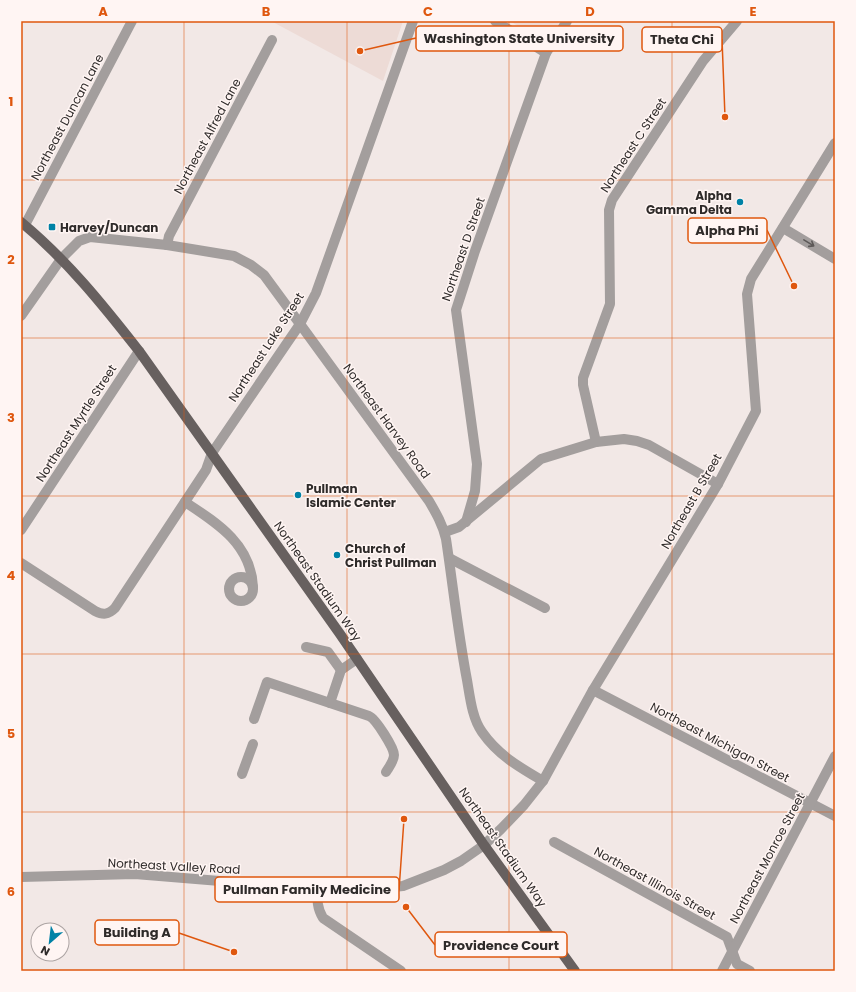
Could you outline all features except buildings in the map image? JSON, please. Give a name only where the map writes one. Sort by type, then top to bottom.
[{"type":"main road","name":"Northeast Stadium Way","points":[[23,223],[61,259],[104,307],[139,351],[357,659],[484,845],[575,971]]},
{"type":"street","name":"Northeast Duncan Lane","points":[[23,223],[132,21]]},
{"type":"street","name":"Northeast Lake Street","points":[[21,563],[94,611],[105,614],[115,608],[206,470],[212,453],[300,324],[316,293],[413,21]]},
{"type":"street","points":[[494,21],[546,53]]},
{"type":"street","name":"Northeast D Street","points":[[466,522],[475,491],[477,464],[456,310],[546,53],[567,21]]},
{"type":"street","name":"Northeast C Street","points":[[596,442],[583,385],[583,378],[610,304],[609,210],[612,200],[703,61],[737,21]]},
{"type":"street","name":"Northeast Alfred Lane","points":[[167,245],[169,236],[272,40]]},
{"type":"street","name":"Northeast B Street","points":[[484,845],[524,805],[543,781],[593,690],[718,484],[756,411],[748,294],[751,279],[835,143]]},
{"type":"street","points":[[783,228],[835,259]]},
{"type":"street","name":"Northeast Harvey Road","points":[[21,316],[61,259],[78,241],[90,237],[167,245],[234,256],[251,265],[264,276],[429,501],[445,532],[463,660],[472,706],[478,725],[498,752],[518,767],[543,781]]},
{"type":"street","name":"Northeast Myrtle Street","points":[[21,530],[139,351]]},
{"type":"street","points":[[445,532],[459,527],[466,522],[541,459],[596,442],[624,439],[649,445],[718,484]]},
{"type":"street","points":[[185,502],[222,527],[233,539],[248,564],[253,577],[253,587]]},
{"type":"street","points":[[449,558],[545,608]]},
{"type":"street","points":[[306,647],[328,652],[341,670]]},
{"type":"street","points":[[330,703],[341,670],[357,659]]},
{"type":"street","points":[[254,719],[267,682],[369,716],[374,719],[394,754],[386,772]]},
{"type":"street","name":"Northeast Michigan Street","points":[[593,690],[835,816]]},
{"type":"street","points":[[242,774],[253,744]]},
{"type":"street","name":"Northeast Monroe Street","points":[[722,971],[835,756]]},
{"type":"street","name":"Northeast Illinois Street","points":[[554,842],[727,937],[737,964],[750,971]]},
{"type":"street","name":"Northeast Valley Road","points":[[21,878],[135,874],[318,889],[364,890],[403,886],[444,870],[461,861],[484,845]]},
{"type":"street","points":[[318,889],[317,905],[323,918],[401,971]]},
{"type":"shaded area","points":[[271,21],[403,21],[383,81]]},
{"type":"shaded area","points":[[510,21],[560,21],[547,44]]},
{"type":"place","name":"Washington State University","points":[[360,51]]},
{"type":"place","name":"Theta Chi","points":[[725,117]]},
{"type":"place","name":"Alpha Gamma Delta","points":[[740,202]]},
{"type":"place","name":"Harvey/Duncan","points":[[52,227]]},
{"type":"place","name":"Alpha Phi","points":[[794,286]]},
{"type":"place","name":"Pullman Islamic Center","points":[[298,495]]},
{"type":"place","name":"Church of Christ Pullman","points":[[337,555]]},
{"type":"place","name":"Pullman Family Medicine","points":[[404,819]]},
{"type":"place","name":"Providence Court","points":[[406,907]]},
{"type":"place","name":"Building A","points":[[234,952]]}]
